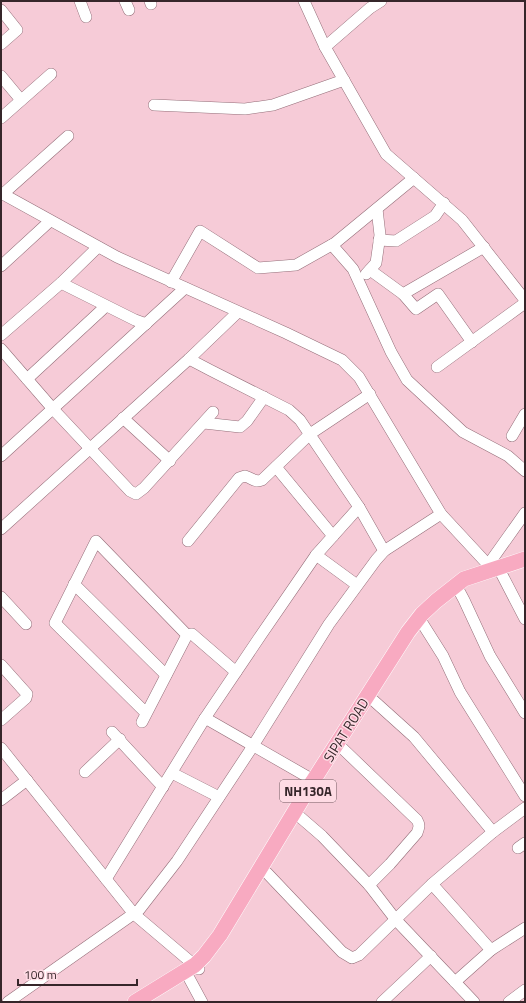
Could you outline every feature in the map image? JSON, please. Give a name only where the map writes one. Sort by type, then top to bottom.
[{"type":"highway","name":"SIPAT ROAD","points":[[135,1002],[194,971],[220,935],[316,783],[408,632],[458,588],[477,575],[493,567],[525,559]]},
{"type":"highway","name":"SIPAT ROAD","points":[[149,1002],[211,958],[223,943],[300,817],[316,783],[342,748],[374,700],[421,622]]},
{"type":"street","points":[[80,1],[86,17]]},
{"type":"street","points":[[304,1],[325,47],[386,154],[462,220],[523,293]]},
{"type":"street","points":[[325,47],[370,8],[381,1]]},
{"type":"street","points":[[1,10],[16,30],[1,44]]},
{"type":"street","points":[[1,118],[51,74]]},
{"type":"street","points":[[1,76],[21,100]]},
{"type":"street","points":[[154,105],[245,109],[273,106],[344,80]]},
{"type":"street","points":[[68,136],[4,197],[117,257],[342,360],[359,377],[370,394],[441,514],[493,567],[525,619]]},
{"type":"street","points":[[172,282],[200,232],[258,268],[296,265],[332,245],[414,178]]},
{"type":"street","points":[[379,240],[396,241],[435,216],[444,203]]},
{"type":"street","points":[[358,281],[376,263],[379,240],[377,209]]},
{"type":"street","points":[[1,266],[50,221]]},
{"type":"street","points":[[332,245],[353,269],[391,352],[407,380],[463,432],[508,456],[525,471]]},
{"type":"street","points":[[1,335],[61,283],[98,247]]},
{"type":"street","points":[[403,294],[484,247]]},
{"type":"street","points":[[370,270],[403,294],[416,309],[438,294],[472,342]]},
{"type":"street","points":[[61,283],[146,324]]},
{"type":"street","points":[[1,456],[186,288]]},
{"type":"street","points":[[438,368],[525,303]]},
{"type":"street","points":[[28,379],[106,306]]},
{"type":"street","points":[[1,530],[122,418],[189,359],[238,312]]},
{"type":"street","points":[[1,349],[53,409],[130,491],[136,494],[144,488],[170,461],[213,412]]},
{"type":"street","points":[[189,359],[289,410],[300,420],[360,507],[384,551]]},
{"type":"street","points":[[188,541],[239,478],[245,476],[259,482],[276,468],[310,434],[370,394]]},
{"type":"street","points":[[204,423],[240,427],[247,421],[264,397]]},
{"type":"street","points":[[512,436],[525,414]]},
{"type":"street","points":[[122,418],[170,461]]},
{"type":"street","points":[[276,468],[333,536]]},
{"type":"street","points":[[106,879],[205,718],[236,672],[316,555],[360,507]]},
{"type":"street","points":[[493,567],[525,513]]},
{"type":"street","points":[[8,1002],[139,910],[177,861],[253,746],[329,624],[357,585],[384,551],[441,514]]},
{"type":"street","points":[[96,540],[187,635],[144,717],[56,623],[96,540]]},
{"type":"street","points":[[316,555],[357,585]]},
{"type":"street","points":[[74,584],[166,675]]},
{"type":"street","points":[[458,588],[490,656],[525,713]]},
{"type":"street","points":[[1,597],[26,624]]},
{"type":"street","points":[[421,622],[443,656],[460,692],[525,796]]},
{"type":"street","points":[[187,635],[192,634],[236,672]]},
{"type":"street","points":[[1,665],[27,694],[26,698],[1,720]]},
{"type":"street","points":[[374,700],[414,737],[493,832]]},
{"type":"street","points":[[205,718],[316,783]]},
{"type":"street","points":[[85,772],[116,736],[163,787]]},
{"type":"street","points":[[1,748],[134,914],[194,971],[202,1002]]},
{"type":"street","points":[[342,748],[377,780],[419,824],[417,833],[369,885]]},
{"type":"street","points":[[172,773],[219,797]]},
{"type":"street","points":[[1,800],[26,780]]},
{"type":"street","points":[[267,873],[342,952],[348,957],[352,958],[359,955],[432,884],[493,832],[525,808]]},
{"type":"street","points":[[300,817],[322,836],[369,885],[396,920],[474,1002]]},
{"type":"street","points":[[432,884],[491,950]]},
{"type":"street","points":[[455,982],[491,950],[525,928]]},
{"type":"street","points":[[382,1002],[431,956]]}]
